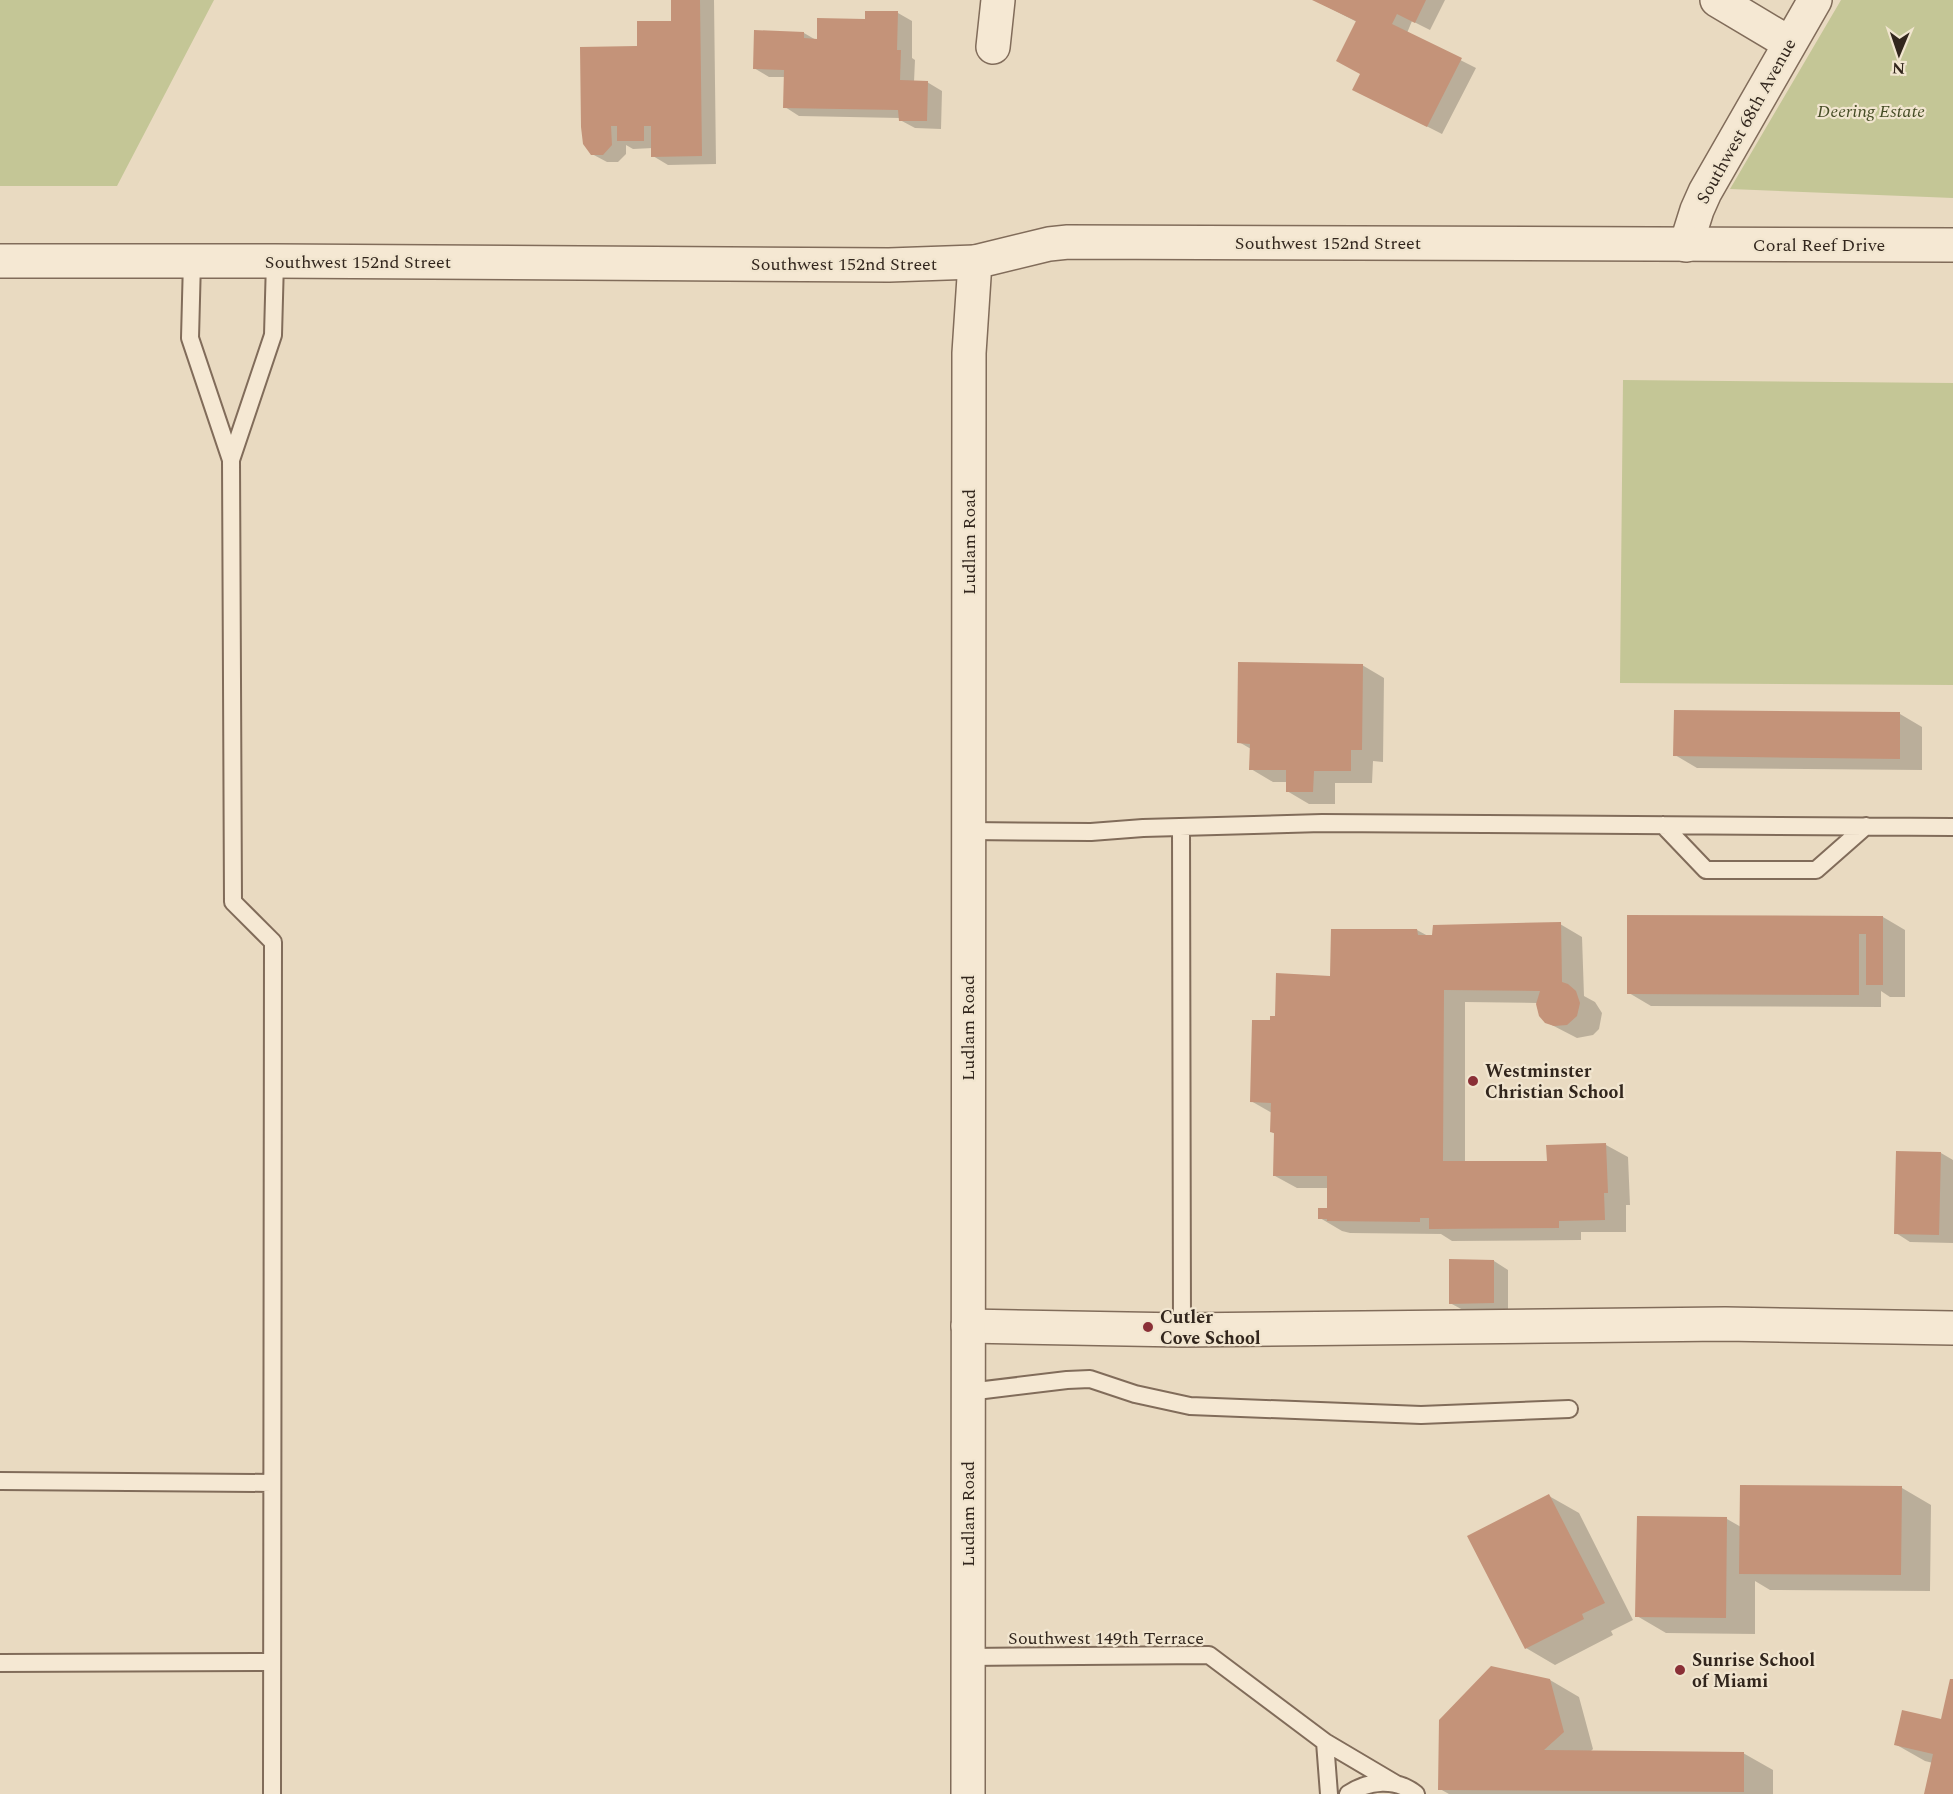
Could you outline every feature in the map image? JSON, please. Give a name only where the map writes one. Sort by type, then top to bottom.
[{"type":"street","points":[[993,46],[998,0]]},
{"type":"street","points":[[1717,0],[1789,42]]},
{"type":"street","name":"Southwest 68th Avenue","points":[[1686,245],[1696,210],[1705,192],[1815,0]]},
{"type":"street","name":"Southwest 152nd Street","points":[[0,261],[877,265],[975,262],[1049,244],[1068,242],[1686,245]]},
{"type":"street","name":"Coral Reef Drive","points":[[1686,245],[1953,245]]},
{"type":"street","name":"Ludlam Road","points":[[968,1794],[969,353],[975,262]]},
{"type":"street","points":[[968,1326],[1182,1330],[1725,1324],[1953,1328]]},
{"type":"lane","points":[[192,261],[190,338],[231,460],[233,902],[273,942],[272,1794]]},
{"type":"lane","points":[[231,460],[273,335],[275,261]]},
{"type":"lane","points":[[968,831],[1084,832],[1322,823],[1953,827]]},
{"type":"lane","points":[[1663,825],[1706,870],[1816,870],[1866,826]]},
{"type":"lane","points":[[1181,827],[1182,1330]]},
{"type":"lane","points":[[968,1392],[1090,1379],[1135,1394],[1190,1406],[1421,1415],[1569,1409]]},
{"type":"lane","points":[[0,1480],[272,1483]]},
{"type":"lane","name":"Southwest 149th Terrace","points":[[968,1657],[1209,1655],[1325,1742],[1416,1794]]},
{"type":"lane","points":[[0,1663],[272,1662]]},
{"type":"lane","points":[[1325,1742],[1329,1794]]},
{"type":"lane","name":"Southwest 149th Terrace","points":[[1348,1794],[1376,1782],[1396,1784]]},
{"type":"green space","points":[[0,0],[214,0],[117,186],[0,186]]},
{"type":"green space","name":"Deering Estate","points":[[1841,0],[1953,0],[1953,198],[1730,189]]},
{"type":"green space","points":[[1623,380],[1953,383],[1953,685],[1620,683]]},
{"type":"building","points":[[671,0],[700,0],[702,156],[651,157],[651,126],[644,126],[644,141],[617,141],[617,126],[611,126],[612,145],[603,155],[591,155],[583,144],[581,127],[580,47],[637,46],[637,21],[671,21]]},
{"type":"building","points":[[1312,0],[1426,0],[1415,23],[1397,14],[1392,24],[1462,58],[1427,127],[1352,90],[1360,74],[1336,61],[1356,21]]},
{"type":"building","points":[[865,11],[898,11],[897,50],[901,50],[900,80],[928,81],[927,121],[899,121],[898,110],[783,108],[784,70],[753,69],[754,30],[804,32],[804,38],[817,39],[817,18],[865,19]]},
{"type":"building","points":[[1238,662],[1363,664],[1362,750],[1351,750],[1351,771],[1314,771],[1313,792],[1286,792],[1286,770],[1249,770],[1250,744],[1237,743]]},
{"type":"building","points":[[1674,710],[1900,712],[1900,759],[1673,756]]},
{"type":"building","points":[[1627,915],[1883,916],[1883,985],[1866,985],[1866,934],[1859,934],[1859,995],[1627,994]]},
{"type":"building","points":[[1561,922],[1562,982],[1576,991],[1580,1003],[1577,1016],[1567,1025],[1554,1026],[1545,1023],[1539,1016],[1536,1004],[1540,991],[1444,990],[1443,1161],[1547,1161],[1546,1145],[1606,1143],[1608,1193],[1604,1193],[1605,1220],[1559,1221],[1559,1228],[1429,1229],[1429,1218],[1420,1218],[1420,1222],[1327,1221],[1327,1219],[1318,1219],[1318,1208],[1327,1208],[1327,1176],[1273,1176],[1274,1133],[1270,1132],[1271,1103],[1250,1102],[1252,1020],[1270,1020],[1270,1016],[1275,1016],[1276,973],[1330,976],[1331,929],[1417,929],[1418,935],[1432,935],[1433,925]]},
{"type":"building","points":[[1896,1151],[1941,1152],[1939,1235],[1894,1234]]},
{"type":"building","points":[[1449,1259],[1494,1260],[1494,1303],[1449,1304]]},
{"type":"building","points":[[1740,1485],[1902,1486],[1901,1575],[1739,1574]]},
{"type":"building","points":[[1549,1494],[1605,1603],[1582,1614],[1584,1619],[1525,1649],[1467,1536]]},
{"type":"building","points":[[1637,1516],[1727,1517],[1726,1618],[1635,1617]]},
{"type":"building","points":[[1491,1666],[1550,1679],[1564,1732],[1544,1750],[1744,1752],[1744,1792],[1438,1790],[1439,1720]]},
{"type":"building","points":[[1950,1679],[1953,1679],[1953,1794],[1924,1794],[1933,1754],[1894,1745],[1902,1710],[1941,1719]]},
{"type":"place","name":"Westminster Christian School","points":[[1473,1081]]},
{"type":"place","name":"Cutler Cove School","points":[[1148,1327]]},
{"type":"place","name":"Sunrise School of Miami","points":[[1680,1670]]}]
